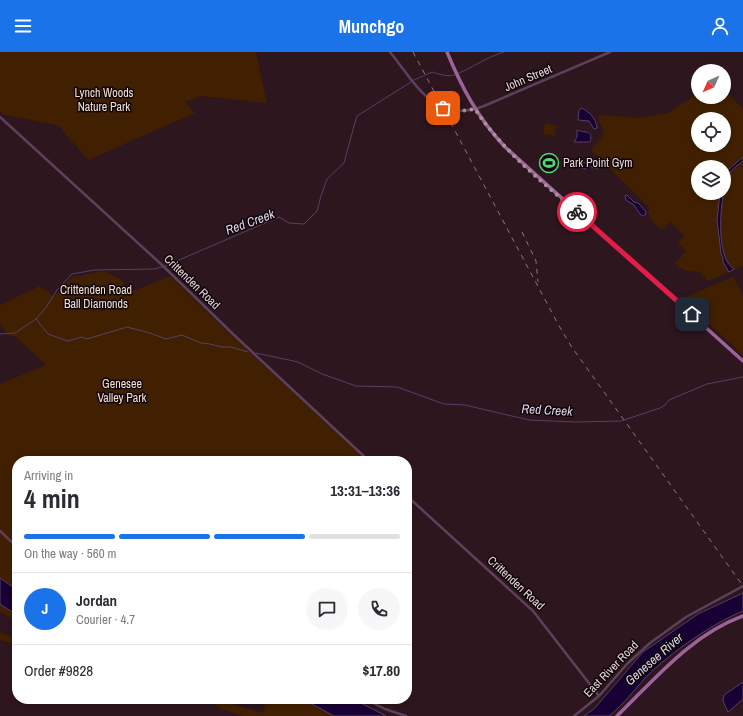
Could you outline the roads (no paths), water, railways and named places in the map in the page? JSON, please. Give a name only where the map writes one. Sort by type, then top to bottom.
[{"type":"main road","points":[[447,52],[457,76],[475,109],[494,136],[743,361]]},
{"type":"main road","points":[[617,716],[675,658],[715,631],[743,616]]},
{"type":"street","name":"John Street","points":[[390,52],[428,99],[443,108],[460,111],[475,109],[610,52]]},
{"type":"street","name":"Crittenden Road","points":[[0,117],[162,265],[230,332],[364,456]]},
{"type":"street","name":"Crittenden Road","points":[[412,501],[536,613],[599,696]]},
{"type":"street","points":[[0,531],[12,542]]},
{"type":"street","name":"East River Road","points":[[574,716],[599,696],[640,651],[671,627],[686,617],[743,586]]},
{"type":"street","points":[[375,704],[406,716]]},
{"type":"water","points":[[582,108],[592,116],[597,128],[594,129],[589,121],[578,120],[579,110]]},
{"type":"water","points":[[577,130],[591,135],[590,142],[574,142],[577,137]]},
{"type":"water","points":[[743,157],[743,161],[731,172],[731,167]]},
{"type":"water","points":[[574,159],[580,163],[595,163],[600,167],[597,169],[589,166],[585,169],[581,168],[574,162]]},
{"type":"water","points":[[627,195],[634,202],[638,203],[646,212],[645,215],[643,216],[640,214],[634,205],[626,200],[625,196]]},
{"type":"water","points":[[719,200],[723,200],[721,209],[721,239],[728,262],[734,269],[729,272],[723,262],[717,220]]},
{"type":"water","points":[[0,578],[12,586],[12,612],[0,604]]},
{"type":"water","name":"Genesee River","points":[[743,593],[743,611],[731,616],[692,639],[667,658],[647,676],[609,716],[584,716],[594,709],[643,652],[698,614]]},
{"type":"water","points":[[743,682],[743,699],[728,712],[723,701],[724,695]]},
{"type":"water","points":[[312,704],[363,704],[386,716],[334,716]]},
{"type":"waterway","name":"Red Creek","points":[[414,80],[432,72],[451,76],[504,52]]},
{"type":"waterway","name":"Red Creek","points":[[165,266],[279,217],[289,223],[304,224],[317,211],[327,179],[344,163],[357,116],[411,82]]},
{"type":"waterway","name":"Red Creek","points":[[0,334],[15,333],[36,319],[47,306],[57,290],[72,274],[94,270],[154,269],[162,267]]},
{"type":"waterway","name":"Red Creek","points":[[36,319],[48,334],[68,341],[82,337],[87,339],[127,327],[166,339],[182,335],[201,343],[231,347],[248,352]]},
{"type":"waterway","name":"Red Creek","points":[[256,353],[298,362],[322,374],[356,386],[397,387],[444,404],[465,405],[529,420],[575,422],[621,421],[660,408],[669,400],[707,384],[743,377]]},
{"type":"railway","points":[[413,52],[571,346],[743,586]]},
{"type":"railway","points":[[522,232],[536,261],[538,282]]},
{"type":"place","name":"Park Point Gym","points":[[549,163]]},
{"type":"park label","name":"Lynch Woods Nature Park","points":[[104,100]]},
{"type":"park label","name":"Crittenden Road Ball Diamonds","points":[[96,297]]},
{"type":"park label","name":"Genesee Valley Park","points":[[122,391]]}]
